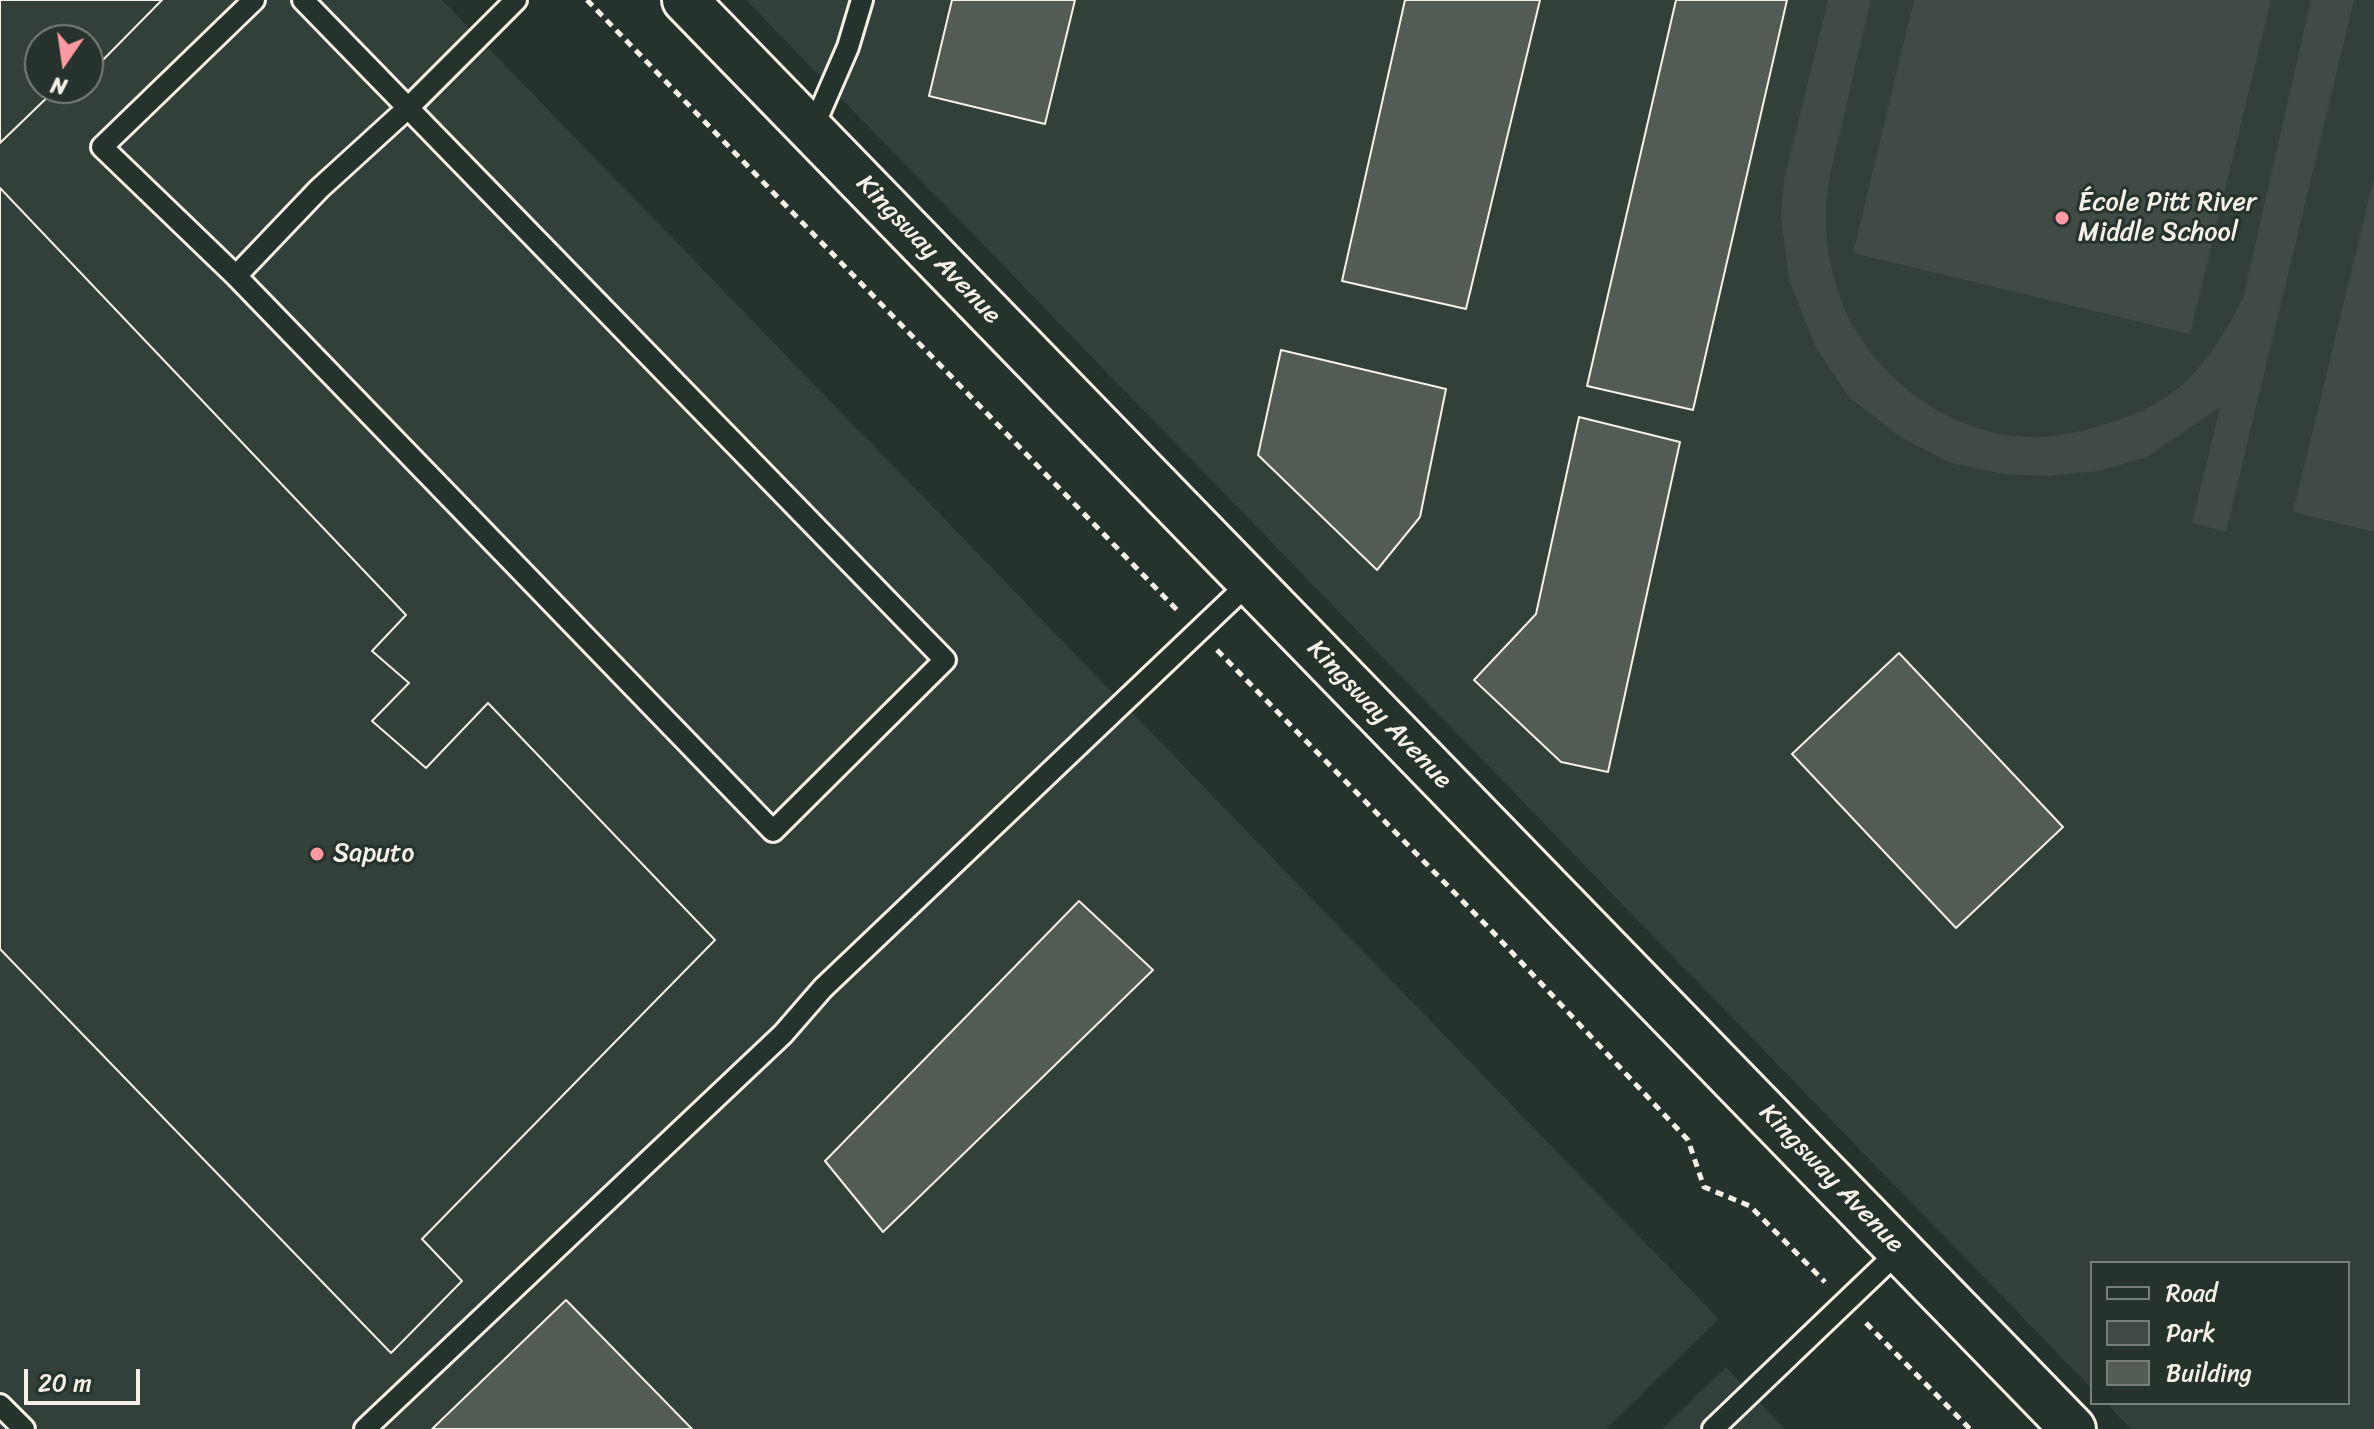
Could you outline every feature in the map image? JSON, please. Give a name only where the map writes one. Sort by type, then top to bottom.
[{"type":"main road","name":"Kingsway Avenue","points":[[685,0],[2073,1429]]},
{"type":"lane","points":[[254,0],[102,147],[236,276],[773,831],[945,660],[303,0]]},
{"type":"lane","points":[[236,276],[319,189],[409,107],[516,0]]},
{"type":"lane","points":[[812,130],[848,47],[862,0]]},
{"type":"lane","points":[[365,1429],[783,1034],[823,988],[1250,582]]},
{"type":"lane","points":[[1713,1429],[1900,1250]]},
{"type":"lane","points":[[0,1405],[24,1429]]},
{"type":"path","points":[[587,0],[1177,610]]},
{"type":"path","points":[[1222,656],[1490,929],[1688,1140],[1704,1187],[1750,1206],[1811,1266]]},
{"type":"path","points":[[1875,1331],[1970,1429]]},
{"type":"shaded area","points":[[0,0],[442,0],[1719,1319],[1606,1429],[0,1429]]},
{"type":"shaded area","points":[[746,0],[2374,0],[2374,1429],[2131,1429],[2108,1405],[2350,1405],[2350,1261],[2090,1261],[2090,1387]]},
{"type":"shaded area","points":[[1726,1367],[1785,1429],[1662,1429]]},
{"type":"green space","points":[[1828,0],[1871,0],[1831,173],[1826,211],[1828,251],[1846,314],[1881,364],[1923,401],[1973,426],[2000,434],[2037,437],[2082,431],[2145,409],[2176,390],[2211,353],[2243,298],[2311,0],[2354,0],[2226,532],[2192,523],[2220,407],[2147,457],[2099,471],[2048,476],[2003,474],[1951,463],[1902,438],[1849,397],[1816,348],[1789,280],[1781,216],[1784,180]]},
{"type":"green space","points":[[1914,0],[2271,0],[2190,334],[1853,253]]},
{"type":"green space","points":[[2374,178],[2374,532],[2293,512]]},
{"type":"building","points":[[0,0],[162,0],[104,59],[104,24],[24,24],[24,104],[40,104],[0,143]]},
{"type":"building","points":[[0,0],[162,0],[104,59],[104,24],[24,24],[24,104],[40,104],[0,143]]},
{"type":"building","points":[[952,0],[1075,0],[1045,124],[929,96]]},
{"type":"building","points":[[1405,0],[1540,0],[1466,309],[1342,281]]},
{"type":"building","points":[[1676,0],[1787,0],[1693,410],[1587,386]]},
{"type":"building","name":"Saputo","points":[[0,188],[406,615],[372,651],[409,683],[372,721],[426,768],[488,703],[715,940],[422,1239],[462,1281],[391,1353],[0,949]]},
{"type":"building","name":"Saputo","points":[[0,188],[406,615],[372,651],[409,683],[372,721],[426,768],[488,703],[715,940],[422,1239],[462,1281],[391,1353],[0,949]]},
{"type":"building","points":[[1281,350],[1446,389],[1420,517],[1377,570],[1258,455]]},
{"type":"building","points":[[1579,417],[1680,442],[1608,772],[1561,762],[1474,680],[1536,614]]},
{"type":"building","points":[[1899,653],[2063,827],[1956,928],[1792,754]]},
{"type":"building","points":[[1079,901],[1153,970],[883,1232],[825,1161]]},
{"type":"building","points":[[566,1300],[692,1429],[432,1429]]},
{"type":"place","name":"École Pitt River Middle School","points":[[2062,218]]},
{"type":"place","name":"Saputo","points":[[317,854]]}]
